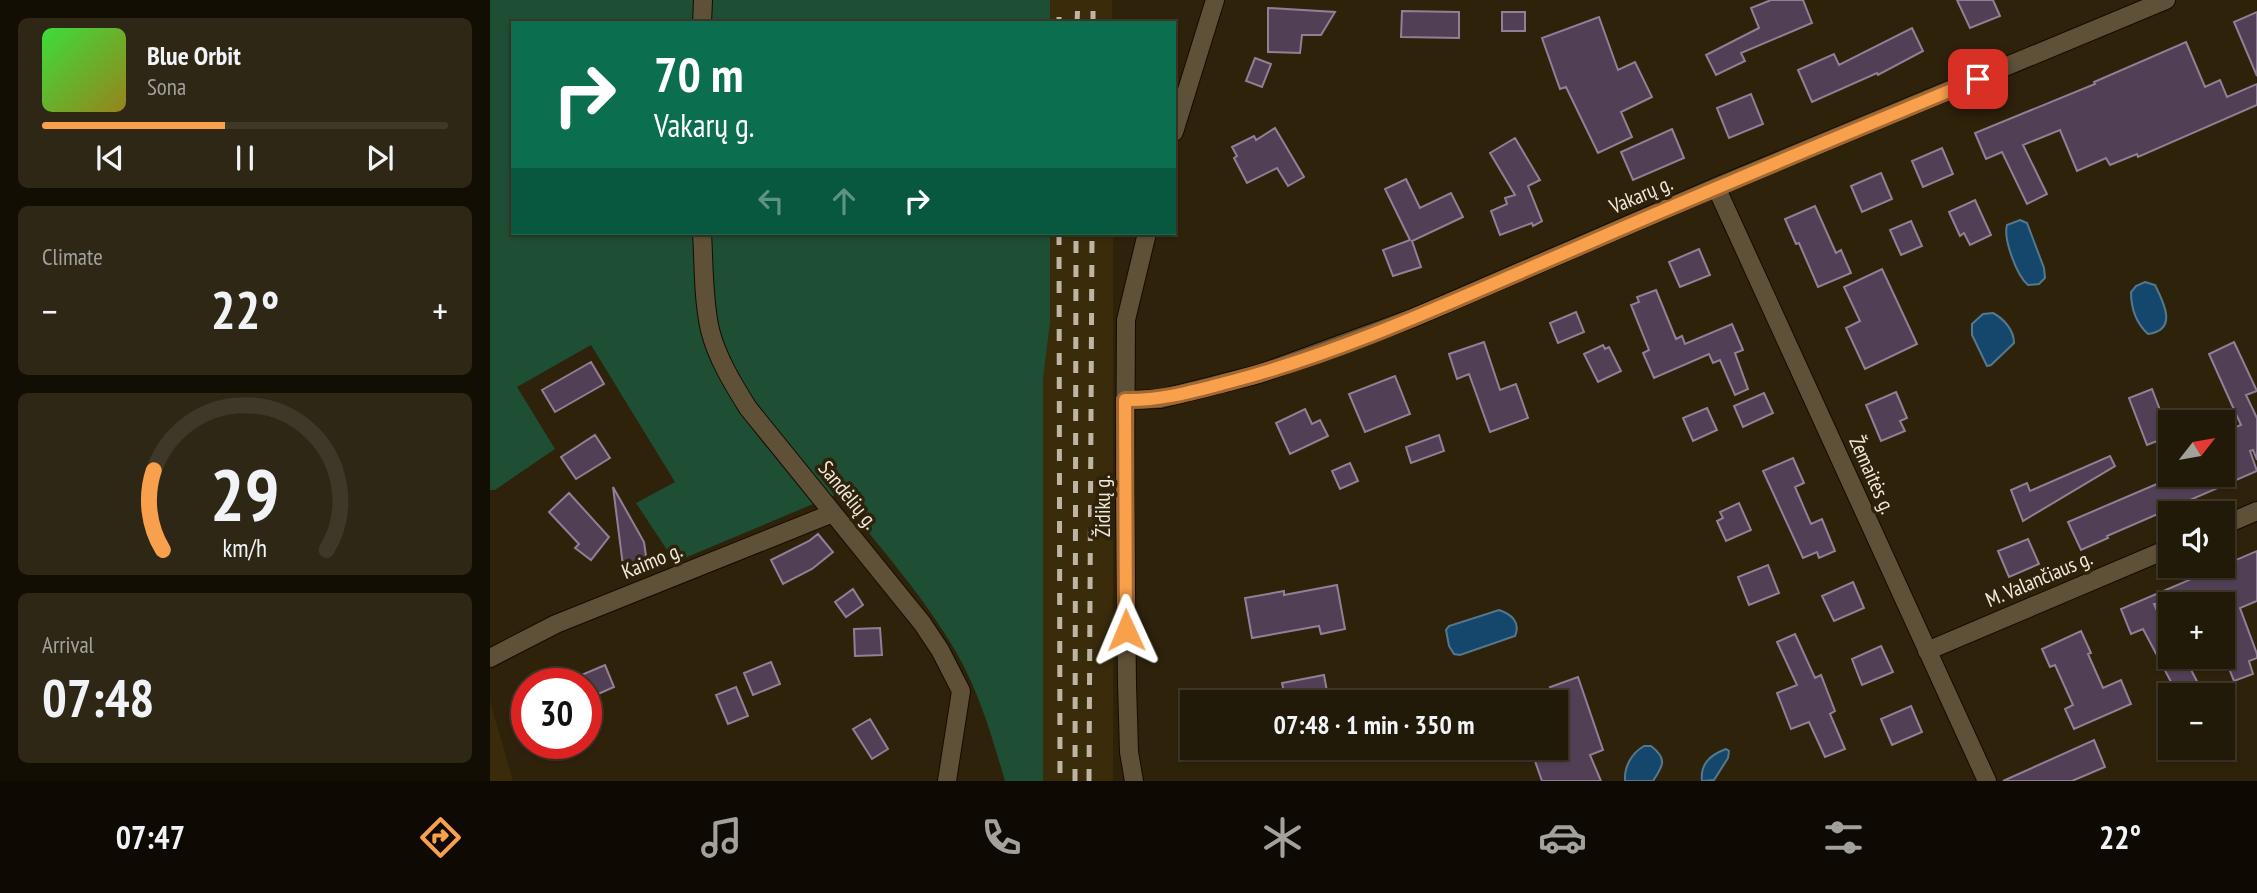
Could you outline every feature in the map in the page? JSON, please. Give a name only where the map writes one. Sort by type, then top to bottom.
[{"type":"street","points":[[702,21],[703,0]]},
{"type":"street","points":[[1176,126],[1215,0]]},
{"type":"street","name":"Vakarų g.","points":[[1125,400],[1160,399],[1183,394],[1259,374],[1333,349],[1413,318],[1716,187],[2166,0]]},
{"type":"street","name":"Žemaitės g.","points":[[1716,187],[1987,781]]},
{"type":"street","name":"Sandėlių g.","points":[[702,235],[710,330],[720,357],[748,408],[922,623],[940,650],[961,691],[947,781]]},
{"type":"street","name":"Židikų g.","points":[[1133,781],[1129,752],[1127,684],[1126,320],[1147,235]]},
{"type":"street","points":[[2235,520],[2257,511]]},
{"type":"street","name":"Kaimo g.","points":[[490,657],[556,624],[833,513]]},
{"type":"street","name":"M. Valančiaus g.","points":[[1927,651],[2158,553]]},
{"type":"shaded area","points":[[1050,0],[1112,0],[1112,21],[1050,21]]},
{"type":"shaded area","points":[[1050,235],[1113,235],[1113,781],[1043,781],[1043,379],[1050,323]]},
{"type":"shaded area","points":[[490,701],[513,781],[490,781]]},
{"type":"green space","points":[[490,0],[1050,0],[1050,21],[511,21],[511,235],[1050,235],[1050,323],[1043,379],[1043,781],[1005,781],[978,698],[956,652],[915,590],[837,494],[675,562],[636,503],[675,482],[591,345],[517,387],[555,449],[495,490],[490,490]]},
{"type":"water","points":[[2020,220],[2027,223],[2044,268],[2045,278],[2039,284],[2028,285],[2015,266],[2009,248],[2007,225]]},
{"type":"water","points":[[2145,282],[2155,285],[2166,315],[2163,327],[2148,334],[2137,320],[2131,298],[2131,292],[2136,286]]},
{"type":"water","points":[[1993,313],[2008,325],[2014,343],[1987,366],[1972,335],[1972,324],[1983,314]]},
{"type":"water","points":[[1499,610],[1514,619],[1517,627],[1515,636],[1460,655],[1454,654],[1449,646],[1446,630],[1449,626]]},
{"type":"water","points":[[1644,746],[1651,746],[1660,755],[1662,763],[1659,771],[1653,781],[1625,781],[1630,760]]},
{"type":"water","points":[[1726,749],[1729,751],[1728,758],[1714,780],[1702,781],[1707,761]]},
{"type":"building","points":[[1771,0],[1803,0],[1812,23],[1741,53],[1745,61],[1716,75],[1706,55],[1759,28],[1751,8]]},
{"type":"building","points":[[1957,0],[1993,0],[2000,16],[1970,28]]},
{"type":"building","points":[[1268,8],[1335,12],[1321,35],[1302,35],[1300,53],[1268,52]]},
{"type":"building","points":[[1402,11],[1459,12],[1459,38],[1401,37]]},
{"type":"building","points":[[1502,12],[1525,12],[1525,31],[1502,31]]},
{"type":"building","points":[[2257,12],[2257,76],[2234,22]]},
{"type":"building","points":[[1599,17],[1618,70],[1635,62],[1652,97],[1621,112],[1632,137],[1598,153],[1566,87],[1560,89],[1542,38]]},
{"type":"building","points":[[1912,28],[1923,51],[1878,75],[1877,73],[1812,102],[1798,70],[1834,54],[1839,65]]},
{"type":"building","points":[[2186,42],[2205,87],[2220,80],[2227,97],[2257,84],[2257,105],[2138,157],[2137,154],[2110,165],[2106,158],[2077,171],[2060,130],[2023,145],[2047,194],[2027,204],[2002,152],[1986,159],[1975,133],[2095,84],[2094,82]]},
{"type":"building","points":[[1255,58],[1271,64],[1262,87],[1246,81]]},
{"type":"building","points":[[1751,94],[1763,124],[1729,138],[1717,108]]},
{"type":"building","points":[[1275,128],[1304,177],[1288,186],[1277,168],[1247,183],[1234,158],[1237,156],[1232,147],[1254,136],[1256,140]]},
{"type":"building","points":[[1672,129],[1684,158],[1633,180],[1621,152]]},
{"type":"building","points":[[1515,138],[1540,180],[1528,186],[1542,221],[1500,235],[1491,211],[1507,204],[1505,198],[1515,195],[1490,153]]},
{"type":"building","points":[[1942,148],[1953,174],[1923,187],[1912,161]]},
{"type":"building","points":[[1881,173],[1892,199],[1862,212],[1851,186]]},
{"type":"building","points":[[1406,179],[1420,208],[1451,193],[1463,217],[1412,241],[1421,267],[1393,276],[1383,250],[1410,240],[1385,189]]},
{"type":"building","points":[[1975,200],[1991,235],[1970,245],[1964,233],[1960,236],[1949,212]]},
{"type":"building","points":[[1815,206],[1836,253],[1841,250],[1851,273],[1818,287],[1799,243],[1796,244],[1785,219]]},
{"type":"building","points":[[1911,221],[1922,246],[1901,255],[1890,230]]},
{"type":"building","points":[[1699,249],[1710,275],[1680,287],[1669,262]]},
{"type":"building","points":[[1882,269],[1917,344],[1865,369],[1846,328],[1860,321],[1844,287]]},
{"type":"building","points":[[1656,290],[1676,339],[1682,336],[1685,344],[1732,324],[1743,350],[1735,353],[1748,389],[1735,395],[1720,360],[1713,363],[1709,354],[1654,378],[1643,353],[1649,350],[1631,305],[1639,302],[1637,297]]},
{"type":"building","points":[[1576,312],[1584,332],[1558,343],[1550,323]]},
{"type":"building","points":[[1484,342],[1500,390],[1516,384],[1528,418],[1490,432],[1469,374],[1457,379],[1449,354]]},
{"type":"building","points":[[2234,342],[2257,391],[2246,395],[2257,418],[2257,460],[2253,450],[2250,451],[2257,471],[2235,481],[2235,427],[2241,425],[2209,354]]},
{"type":"building","points":[[1603,345],[1605,349],[1609,347],[1621,371],[1598,382],[1584,354]]},
{"type":"building","points":[[591,362],[604,384],[555,412],[542,390]]},
{"type":"building","points":[[1395,376],[1410,414],[1365,432],[1349,394]]},
{"type":"building","points":[[2152,389],[2160,410],[2158,441],[2147,445],[2129,398]]},
{"type":"building","points":[[1896,392],[1907,418],[1900,421],[1905,431],[1881,441],[1866,405]]},
{"type":"building","points":[[1764,393],[1773,413],[1743,427],[1734,406]]},
{"type":"building","points":[[1707,408],[1717,430],[1693,441],[1683,418]]},
{"type":"building","points":[[1305,409],[1312,424],[1320,420],[1328,436],[1290,454],[1276,423]]},
{"type":"building","points":[[595,435],[610,458],[576,479],[561,457]]},
{"type":"building","points":[[1439,435],[1444,451],[1411,463],[1406,447]]},
{"type":"building","points":[[2110,456],[2115,466],[2023,521],[2011,490],[2027,483],[2030,491]]},
{"type":"building","points":[[1793,458],[1804,483],[1795,487],[1811,524],[1822,519],[1835,551],[1819,558],[1817,552],[1803,558],[1763,471]]},
{"type":"building","points":[[1350,463],[1358,481],[1340,489],[1332,471]]},
{"type":"building","points":[[2158,483],[2158,487],[2220,487],[2188,501],[2158,501],[2158,514],[2081,550],[2068,522]]},
{"type":"building","points":[[613,487],[644,542],[647,563],[623,566]]},
{"type":"building","points":[[569,493],[609,537],[591,560],[575,548],[579,544],[549,512]]},
{"type":"building","points":[[1739,503],[1751,530],[1726,541],[1717,521],[1723,518],[1720,512]]},
{"type":"building","points":[[818,534],[833,552],[812,569],[783,584],[771,560]]},
{"type":"building","points":[[2028,539],[2039,564],[2009,577],[1998,551]]},
{"type":"building","points":[[2257,551],[2257,601],[2240,608],[2257,658],[2249,661],[2253,674],[2234,681],[2229,669],[2235,669],[2235,592],[2161,592],[2194,578],[2235,578],[2235,560]]},
{"type":"building","points":[[1768,565],[1779,593],[1749,605],[1738,577]]},
{"type":"building","points":[[1853,582],[1864,608],[1834,621],[1822,596]]},
{"type":"building","points":[[1337,585],[1345,629],[1321,634],[1319,626],[1252,638],[1245,598],[1284,591],[1284,595]]},
{"type":"building","points":[[853,589],[863,605],[846,617],[835,602]]},
{"type":"building","points":[[2158,593],[2158,604],[2154,604],[2158,613],[2158,657],[2143,629],[2131,634],[2121,609]]},
{"type":"building","points":[[880,628],[882,655],[855,656],[854,629]]},
{"type":"building","points":[[2081,631],[2103,688],[2121,680],[2131,704],[2074,729],[2065,709],[2073,705],[2055,665],[2050,667],[2042,649]]},
{"type":"building","points":[[1795,634],[1815,678],[1821,675],[1835,711],[1830,714],[1845,749],[1825,757],[1809,722],[1791,729],[1777,693],[1797,685],[1777,642]]},
{"type":"building","points":[[1881,646],[1893,672],[1862,685],[1852,659]]},
{"type":"building","points":[[771,662],[780,684],[753,695],[744,673]]},
{"type":"building","points":[[605,665],[614,687],[602,692],[602,668],[598,668]]},
{"type":"building","points":[[2164,669],[2191,669],[2198,683],[2172,683]]},
{"type":"building","points":[[1324,675],[1327,690],[1283,690],[1282,683]]},
{"type":"building","points":[[1578,677],[1603,750],[1590,755],[1601,781],[1542,781],[1535,760],[1568,760],[1568,690],[1551,690],[1550,687]]},
{"type":"building","points":[[736,687],[748,716],[728,724],[716,695]]},
{"type":"building","points":[[1911,706],[1922,732],[1892,745],[1881,719]]},
{"type":"building","points":[[870,719],[888,749],[872,759],[853,729]]},
{"type":"building","points":[[2094,740],[2105,767],[2072,781],[2003,781]]},
{"type":"railway","points":[[1077,21],[1078,0]]},
{"type":"railway","points":[[1093,0],[1093,21]]},
{"type":"railway","points":[[1059,235],[1060,781]]},
{"type":"railway","points":[[1075,781],[1076,235]]},
{"type":"railway","points":[[1089,781],[1092,235]]},
{"type":"route","points":[[1126,630],[1125,400],[1160,399],[1183,394],[1259,374],[1333,349],[1413,318],[1716,187],[1978,79]]}]
